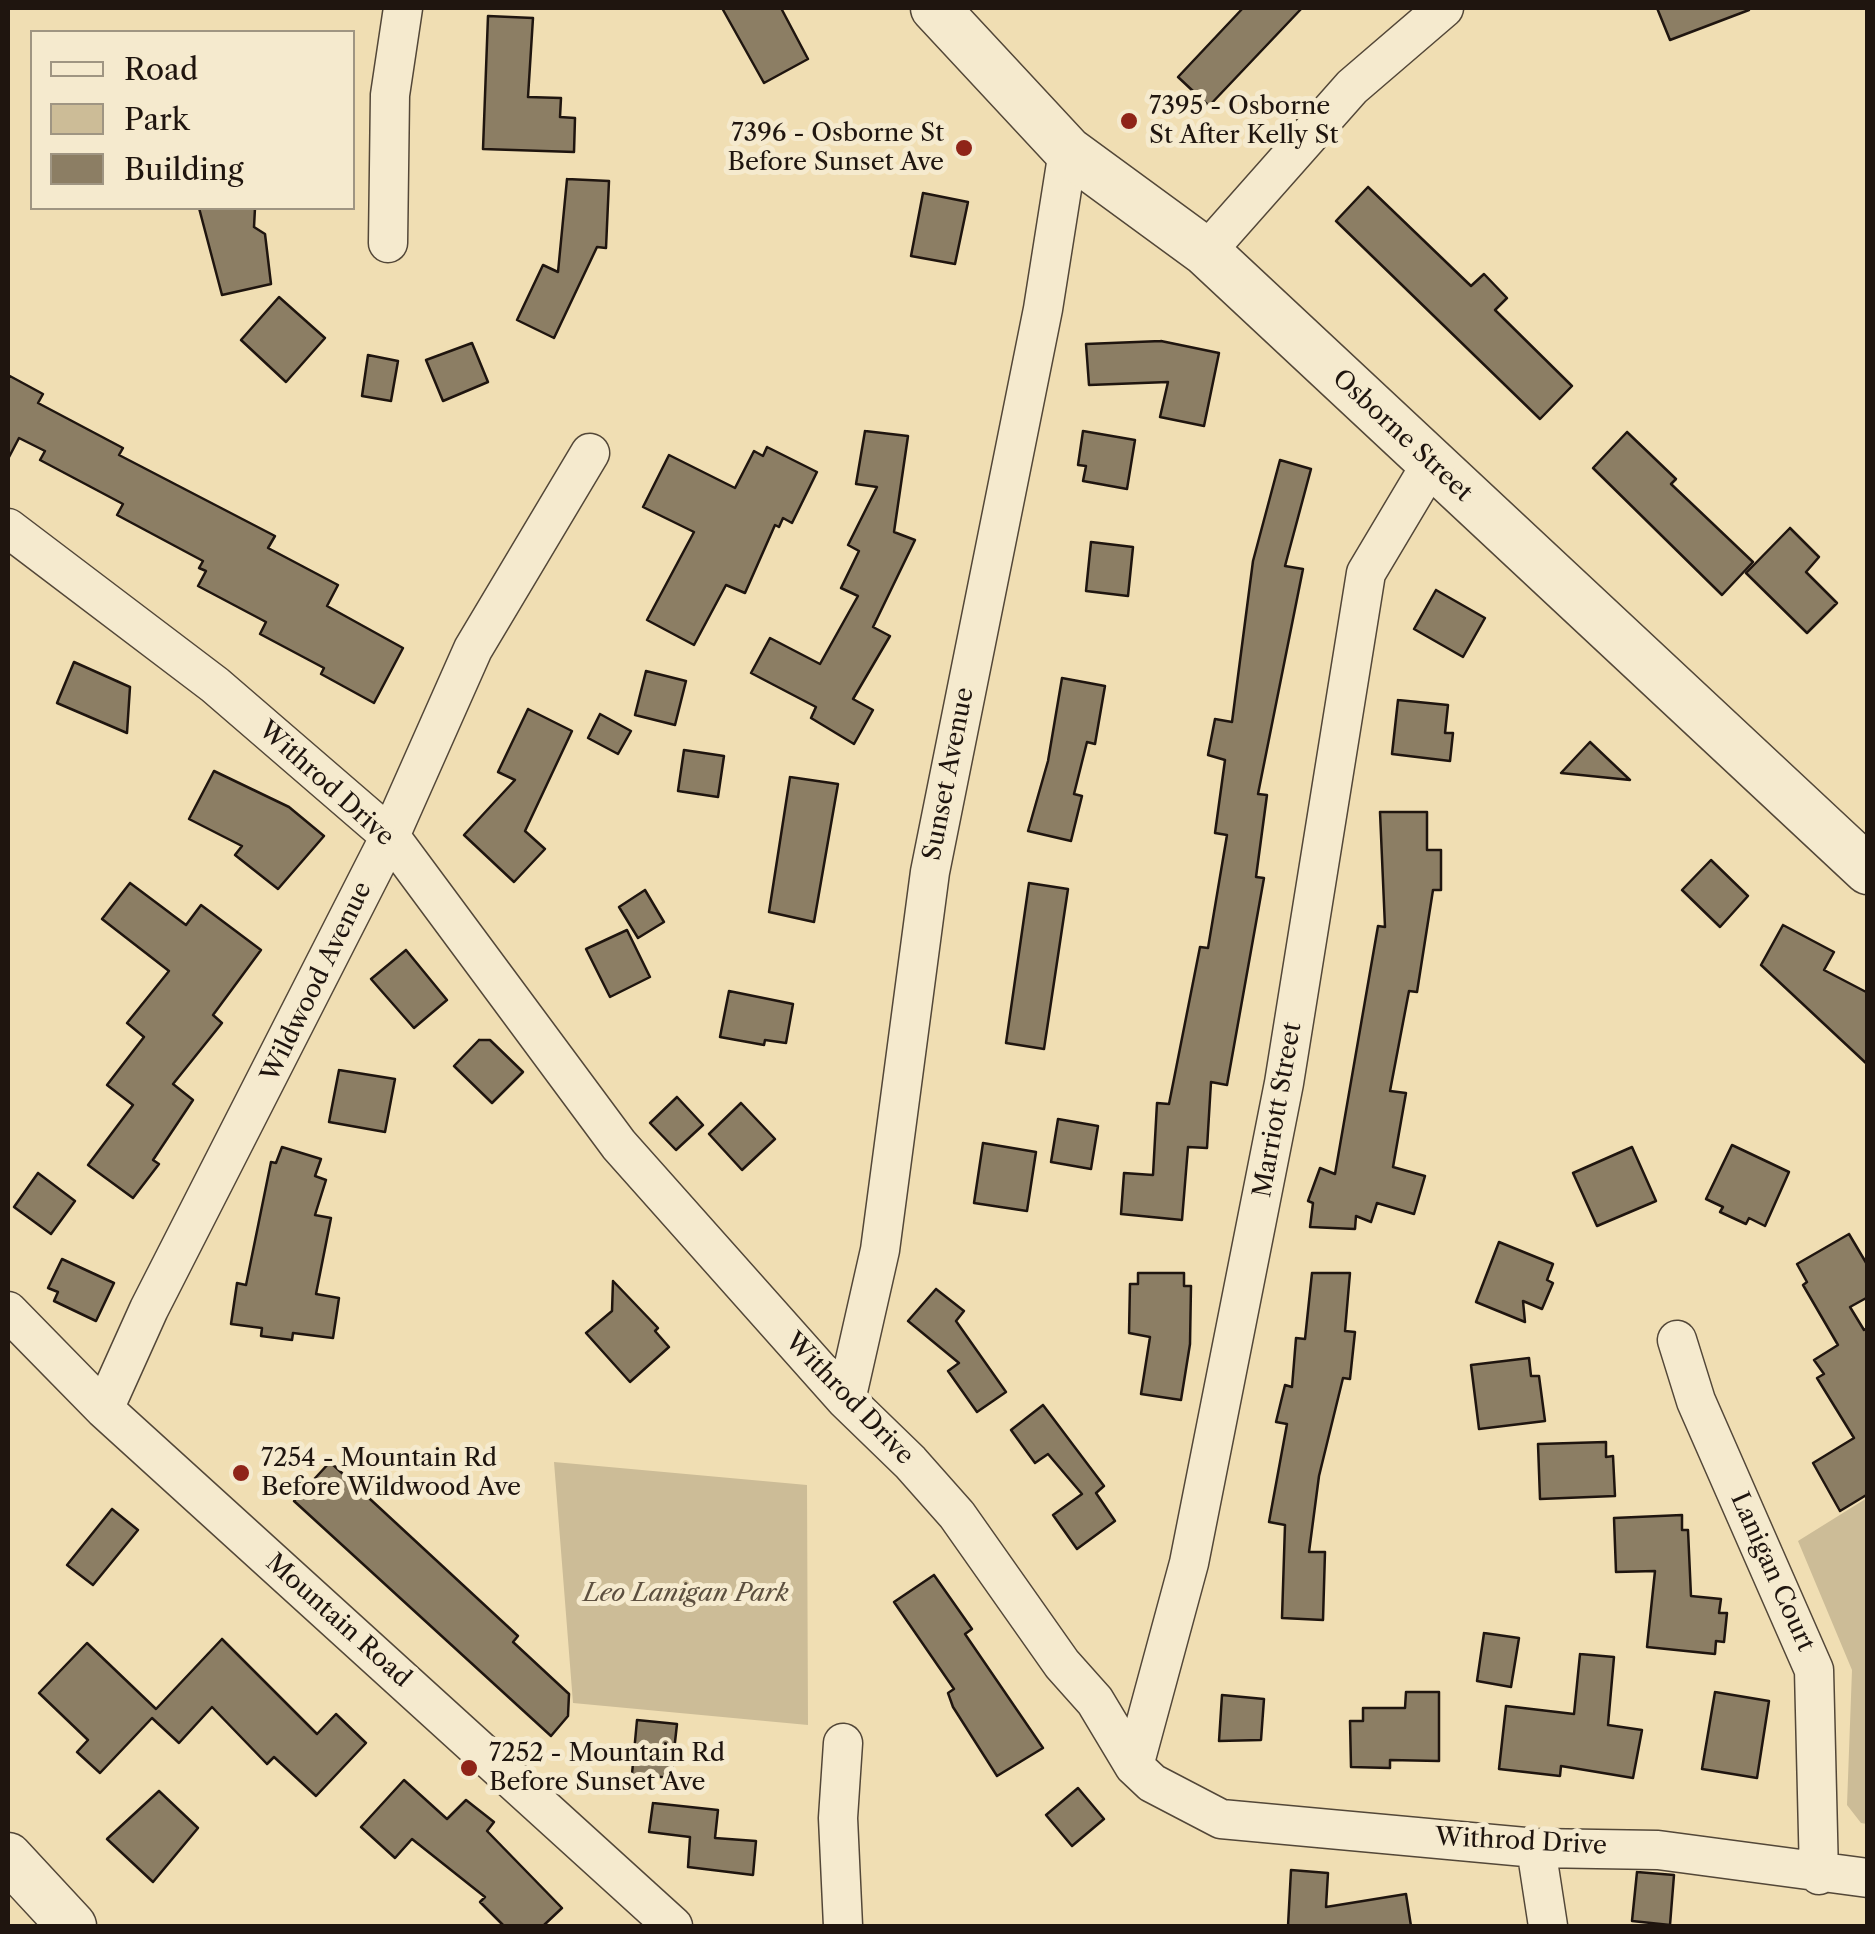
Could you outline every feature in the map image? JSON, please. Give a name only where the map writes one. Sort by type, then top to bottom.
[{"type":"street","points":[[388,243],[390,95],[403,8]]},
{"type":"street","name":"Osborne Street","points":[[935,8],[1068,151],[1206,252],[1868,870]]},
{"type":"street","points":[[1206,252],[1352,87],[1444,8]]},
{"type":"street","name":"Sunset Avenue","points":[[846,1400],[880,1250],[930,872],[1040,328],[1068,151]]},
{"type":"street","name":"Wildwood Avenue","points":[[104,1409],[149,1309],[390,836],[473,649],[590,453]]},
{"type":"street","name":"Marriott Street","points":[[1134,1766],[1189,1563],[1280,1102],[1366,572],[1431,464]]},
{"type":"street","name":"Withrod Drive","points":[[8,528],[215,685],[390,836],[619,1145],[846,1400],[910,1462],[957,1516],[1062,1664],[1095,1702],[1134,1766],[1152,1783],[1222,1819],[1536,1848],[1658,1850],[1868,1878]]},
{"type":"street","name":"Mountain Road","points":[[8,1310],[104,1409],[673,1926]]},
{"type":"street","name":"Lanigan Court","points":[[1677,1340],[1696,1401],[1814,1670],[1819,1874]]},
{"type":"street","points":[[843,1743],[838,1818],[843,1926]]},
{"type":"street","points":[[1536,1848],[1548,1926]]},
{"type":"street","points":[[8,1857],[72,1926]]},
{"type":"green space","name":"Leo Lanigan Park","points":[[554,1462],[807,1485],[808,1725],[573,1703]]},
{"type":"green space","points":[[1867,1498],[1867,1824],[1861,1823],[1847,1805],[1852,1670],[1798,1541]]},
{"type":"building","points":[[722,8],[781,8],[808,59],[764,83]]},
{"type":"building","points":[[1243,8],[1302,8],[1209,106],[1178,77]]},
{"type":"building","points":[[1657,8],[1749,8],[1749,10],[1670,40]]},
{"type":"building","points":[[488,16],[533,18],[528,97],[561,98],[560,117],[575,118],[574,152],[483,149]]},
{"type":"building","points":[[567,179],[609,181],[606,248],[597,247],[554,338],[517,320],[543,265],[558,272]]},
{"type":"building","points":[[1368,187],[1471,286],[1484,274],[1507,298],[1495,310],[1572,386],[1540,419],[1336,221]]},
{"type":"building","points":[[923,193],[968,202],[955,264],[911,256]]},
{"type":"building","points":[[200,210],[255,210],[254,227],[265,234],[271,284],[222,295]]},
{"type":"building","points":[[279,297],[325,338],[286,382],[241,340]]},
{"type":"building","points":[[1161,341],[1219,353],[1204,426],[1160,417],[1168,382],[1089,385],[1086,344]]},
{"type":"building","points":[[472,343],[488,382],[443,401],[426,360]]},
{"type":"building","points":[[368,355],[398,361],[391,401],[362,396]]},
{"type":"building","points":[[8,375],[43,394],[38,403],[123,448],[119,455],[275,536],[268,548],[338,585],[327,606],[403,648],[374,703],[321,674],[324,668],[260,634],[266,622],[198,586],[206,571],[199,568],[203,561],[117,515],[123,504],[40,460],[45,451],[19,438],[8,459]]},
{"type":"building","points":[[865,431],[908,436],[894,532],[915,540],[873,627],[890,636],[853,699],[873,710],[854,744],[811,718],[816,707],[751,673],[770,638],[820,664],[858,596],[841,588],[859,551],[848,545],[877,487],[856,484]]},
{"type":"building","points":[[1083,431],[1135,440],[1127,489],[1083,481],[1086,466],[1078,465]]},
{"type":"building","points":[[1627,432],[1676,479],[1671,484],[1753,562],[1722,595],[1593,468]]},
{"type":"building","points":[[767,447],[817,472],[792,523],[783,518],[779,527],[775,525],[745,593],[726,585],[694,645],[647,620],[694,532],[643,507],[669,455],[735,488],[754,451],[763,456]]},
{"type":"building","points":[[1280,460],[1311,469],[1285,566],[1303,569],[1258,794],[1267,795],[1256,877],[1264,878],[1227,1085],[1211,1082],[1207,1148],[1188,1147],[1182,1220],[1121,1214],[1124,1173],[1153,1175],[1157,1103],[1169,1104],[1200,947],[1208,948],[1227,835],[1215,833],[1225,760],[1208,755],[1215,719],[1232,722],[1253,561]]},
{"type":"building","points":[[1790,528],[1819,557],[1806,572],[1837,603],[1807,633],[1746,573]]},
{"type":"building","points":[[1091,542],[1133,547],[1128,596],[1086,591]]},
{"type":"building","points":[[1436,590],[1485,618],[1463,657],[1414,629]]},
{"type":"building","points":[[74,662],[130,687],[127,733],[57,703]]},
{"type":"building","points":[[646,671],[686,681],[675,725],[635,715]]},
{"type":"building","points":[[1062,678],[1105,686],[1095,744],[1087,742],[1074,794],[1082,796],[1071,841],[1028,831],[1048,761]]},
{"type":"building","points":[[1398,700],[1448,705],[1445,733],[1453,733],[1450,761],[1392,754]]},
{"type":"building","points":[[528,709],[572,731],[525,831],[545,849],[514,882],[464,835],[515,780],[498,772]]},
{"type":"building","points":[[600,714],[631,731],[618,754],[588,738]]},
{"type":"building","points":[[1590,742],[1630,780],[1561,773]]},
{"type":"building","points":[[684,750],[724,756],[718,797],[678,791]]},
{"type":"building","points":[[214,771],[289,807],[324,836],[278,889],[235,855],[242,846],[189,819]]},
{"type":"building","points":[[790,777],[838,784],[814,922],[769,912]]},
{"type":"building","points":[[1380,812],[1427,812],[1427,850],[1441,850],[1441,890],[1433,890],[1417,992],[1409,991],[1390,1091],[1406,1093],[1393,1167],[1425,1176],[1414,1214],[1377,1203],[1371,1222],[1356,1216],[1355,1229],[1310,1227],[1313,1203],[1308,1201],[1320,1168],[1335,1174],[1378,926],[1385,927]]},
{"type":"building","points":[[1711,860],[1748,896],[1720,927],[1682,890]]},
{"type":"building","points":[[130,883],[186,925],[201,905],[261,950],[213,1015],[222,1023],[173,1084],[193,1100],[153,1160],[159,1164],[133,1198],[88,1165],[133,1105],[107,1085],[144,1037],[127,1023],[169,971],[102,919]]},
{"type":"building","points":[[1029,883],[1068,889],[1044,1049],[1006,1043]]},
{"type":"building","points":[[645,890],[664,922],[638,938],[619,907]]},
{"type":"building","points":[[1783,925],[1834,952],[1824,970],[1868,993],[1868,1065],[1761,965]]},
{"type":"building","points":[[627,930],[650,977],[610,997],[586,949]]},
{"type":"building","points":[[406,950],[447,1000],[414,1028],[371,979]]},
{"type":"building","points":[[729,991],[793,1004],[786,1043],[765,1040],[764,1045],[720,1037]]},
{"type":"building","points":[[479,1040],[490,1040],[523,1072],[492,1103],[454,1066]]},
{"type":"building","points":[[339,1070],[395,1079],[385,1132],[329,1122]]},
{"type":"building","points":[[677,1097],[703,1125],[676,1150],[650,1123]]},
{"type":"building","points":[[741,1103],[775,1139],[742,1170],[709,1134]]},
{"type":"building","points":[[1058,1119],[1098,1126],[1091,1169],[1051,1162]]},
{"type":"building","points":[[983,1143],[1036,1152],[1027,1211],[974,1203]]},
{"type":"building","points":[[1732,1145],[1789,1172],[1765,1226],[1749,1218],[1746,1224],[1720,1212],[1723,1207],[1706,1199]]},
{"type":"building","points":[[282,1147],[321,1159],[315,1176],[326,1180],[315,1215],[331,1218],[316,1294],[339,1298],[333,1338],[293,1333],[292,1340],[261,1336],[262,1328],[231,1324],[237,1283],[246,1285],[271,1162],[276,1163]]},
{"type":"building","points":[[1632,1147],[1656,1201],[1597,1226],[1573,1173]]},
{"type":"building","points":[[38,1173],[75,1201],[51,1234],[14,1207]]},
{"type":"building","points":[[1849,1234],[1868,1266],[1868,1297],[1850,1307],[1864,1330],[1868,1328],[1868,1494],[1840,1511],[1813,1463],[1854,1438],[1817,1378],[1824,1374],[1814,1360],[1838,1345],[1803,1285],[1807,1282],[1797,1264]]},
{"type":"building","points":[[1499,1242],[1553,1264],[1547,1280],[1553,1283],[1542,1309],[1523,1301],[1525,1322],[1476,1302]]},
{"type":"building","points":[[62,1259],[114,1283],[96,1321],[54,1301],[58,1292],[48,1288]]},
{"type":"building","points":[[1138,1273],[1184,1273],[1184,1286],[1191,1286],[1190,1344],[1181,1400],[1141,1394],[1150,1337],[1129,1333],[1130,1284],[1138,1284]]},
{"type":"building","points":[[1312,1273],[1350,1273],[1345,1331],[1355,1332],[1350,1379],[1343,1378],[1319,1476],[1309,1552],[1325,1552],[1323,1620],[1282,1618],[1285,1525],[1269,1522],[1287,1424],[1276,1422],[1285,1385],[1292,1387],[1296,1338],[1305,1339]]},
{"type":"building","points":[[613,1281],[658,1328],[655,1331],[669,1347],[630,1382],[586,1333],[612,1311]]},
{"type":"building","points":[[936,1289],[964,1311],[956,1321],[1006,1392],[977,1412],[948,1371],[959,1363],[908,1321]]},
{"type":"building","points":[[1529,1358],[1531,1376],[1539,1376],[1545,1421],[1479,1429],[1471,1365]]},
{"type":"building","points":[[1043,1405],[1104,1486],[1096,1493],[1115,1521],[1077,1549],[1053,1515],[1082,1494],[1048,1454],[1035,1463],[1011,1430]]},
{"type":"building","points":[[1606,1442],[1606,1457],[1613,1456],[1615,1496],[1540,1499],[1538,1444]]},
{"type":"building","points":[[330,1462],[518,1636],[513,1642],[569,1694],[568,1716],[551,1736],[294,1501]]},
{"type":"building","points":[[112,1509],[138,1530],[93,1585],[67,1565]]},
{"type":"building","points":[[1682,1515],[1682,1530],[1688,1530],[1691,1596],[1721,1599],[1719,1613],[1727,1613],[1724,1642],[1716,1641],[1715,1654],[1647,1647],[1655,1571],[1616,1572],[1614,1518]]},
{"type":"building","points":[[934,1575],[972,1629],[965,1634],[1043,1748],[997,1776],[953,1707],[948,1693],[954,1689],[894,1602]]},
{"type":"building","points":[[1484,1633],[1519,1638],[1511,1687],[1477,1681]]},
{"type":"building","points":[[222,1639],[317,1734],[336,1714],[366,1743],[316,1796],[274,1757],[267,1764],[212,1707],[179,1743],[152,1718],[100,1773],[77,1752],[88,1740],[39,1693],[87,1643],[156,1709]]},
{"type":"building","points":[[1580,1654],[1614,1657],[1608,1725],[1642,1730],[1633,1778],[1561,1766],[1560,1776],[1499,1769],[1506,1706],[1574,1714]]},
{"type":"building","points":[[1406,1692],[1439,1692],[1439,1761],[1390,1760],[1390,1768],[1351,1767],[1350,1721],[1363,1721],[1363,1708],[1405,1708]]},
{"type":"building","points":[[1715,1692],[1769,1701],[1757,1778],[1702,1769]]},
{"type":"building","points":[[1222,1695],[1264,1699],[1261,1740],[1219,1741]]},
{"type":"building","points":[[637,1720],[677,1724],[671,1778],[632,1774]]},
{"type":"building","points":[[404,1780],[447,1819],[466,1800],[494,1822],[487,1831],[562,1908],[543,1926],[504,1926],[480,1902],[485,1897],[412,1839],[395,1858],[361,1827]]},
{"type":"building","points":[[1078,1788],[1104,1819],[1072,1846],[1046,1815]]},
{"type":"building","points":[[159,1791],[198,1828],[153,1882],[107,1839]]},
{"type":"building","points":[[653,1803],[718,1810],[715,1838],[756,1841],[753,1875],[688,1867],[690,1837],[649,1832]]},
{"type":"building","points":[[1291,1870],[1328,1873],[1326,1907],[1406,1894],[1411,1926],[1288,1926]]},
{"type":"building","points":[[1637,1872],[1674,1875],[1670,1925],[1632,1921]]},
{"type":"place","name":"7395 - Osborne St After Kelly St","points":[[1129,121]]},
{"type":"place","name":"7396 - Osborne St Before Sunset Ave","points":[[964,148]]},
{"type":"place","name":"7254 - Mountain Rd Before Wildwood Ave","points":[[241,1473]]},
{"type":"place","name":"7252 - Mountain Rd Before Sunset Ave","points":[[469,1768]]}]
